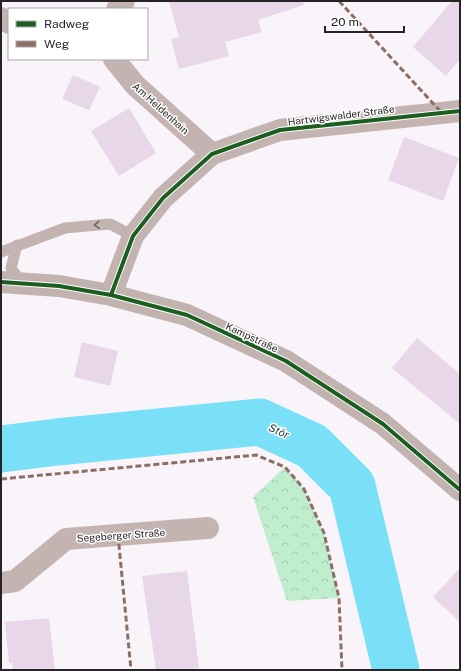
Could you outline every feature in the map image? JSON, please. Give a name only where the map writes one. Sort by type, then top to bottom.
[{"type":"street","name":"Am Heldenhain","points":[[115,60],[135,85],[212,154]]},
{"type":"street","name":"Hartwigswalder Straße","points":[[111,294],[133,236],[163,198],[212,154],[280,130],[460,111]]},
{"type":"street","name":"Kampstraße","points":[[1,282],[59,286],[111,294],[187,315],[286,361],[383,424],[460,490]]},
{"type":"street","name":"Segeberger Straße","points":[[1,583],[15,581],[66,539],[208,528]]},
{"type":"lane","points":[[1,252],[65,228],[72,227],[110,224],[133,236]]},
{"type":"lane","points":[[17,245],[11,268],[23,284]]},
{"type":"green space","points":[[285,467],[304,489],[324,533],[339,598],[287,601],[253,497]]},
{"type":"building","points":[[169,1],[303,1],[304,5],[258,20],[262,32],[225,42],[229,56],[179,69],[171,39],[179,37]]},
{"type":"building","points":[[452,1],[460,1],[460,59],[446,76],[413,47]]},
{"type":"building","points":[[73,75],[100,87],[89,110],[62,99]]},
{"type":"building","points":[[129,108],[156,153],[119,176],[91,131]]},
{"type":"building","points":[[404,137],[459,158],[443,201],[388,180]]},
{"type":"building","points":[[417,338],[460,374],[460,424],[392,368]]},
{"type":"building","points":[[82,342],[118,351],[110,386],[74,377]]},
{"type":"building","points":[[460,568],[460,622],[433,597]]},
{"type":"building","points":[[187,571],[199,668],[184,670],[156,670],[142,576]]},
{"type":"building","points":[[49,618],[55,670],[13,670],[12,663],[9,663],[5,622]]},
{"type":"waterway","name":"Stör","points":[[1,449],[260,422],[312,446],[352,486],[396,670]]},
{"type":"marked path","points":[[339,1],[441,112]]},
{"type":"marked path","points":[[1,479],[256,455],[285,467],[304,489],[324,533],[339,598],[342,670]]},
{"type":"marked path","points":[[118,535],[131,670]]},
{"type":"cycle path","points":[[111,295],[133,236],[163,198],[212,154],[280,130],[460,111]]},
{"type":"cycle path","points":[[1,282],[59,286],[111,295],[187,315],[286,361],[383,424],[460,490]]}]
